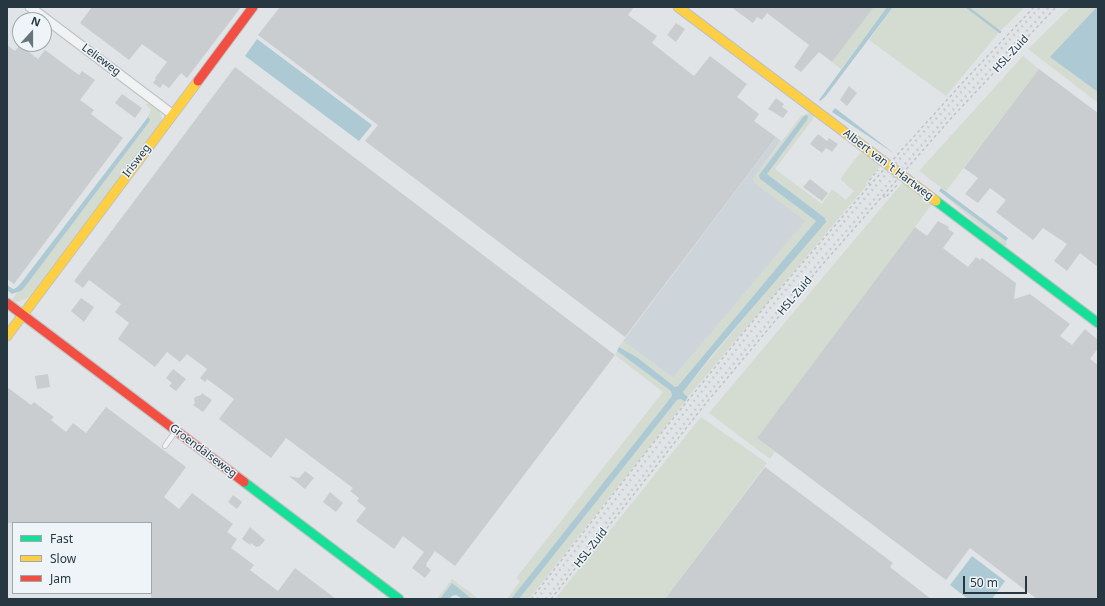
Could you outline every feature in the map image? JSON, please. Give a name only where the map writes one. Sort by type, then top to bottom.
[{"type":"street","name":"Lelieweg","points":[[30,7],[172,114]]},
{"type":"street","name":"Irisweg","points":[[7,336],[253,7]]},
{"type":"street","name":"Albert van 't Hartweg","points":[[678,7],[1098,324]]},
{"type":"street","name":"Groendalseweg","points":[[7,303],[399,599]]},
{"type":"lane","points":[[166,446],[176,430]]},
{"type":"path","name":"HSL-Zuid","points":[[531,599],[695,392],[767,304],[870,184],[1034,7]]},
{"type":"path","name":"HSL-Zuid","points":[[551,599],[726,380],[822,264],[882,195],[1056,7]]},
{"type":"path","points":[[870,184],[868,182],[878,170]]},
{"type":"path","points":[[882,195],[885,198],[896,186]]},
{"type":"shaded area","points":[[874,7],[887,7],[841,69],[832,62]]},
{"type":"shaded area","points":[[893,7],[1025,7],[1001,30],[946,96],[869,40]]},
{"type":"shaded area","points":[[1071,7],[1098,7],[1098,103],[1028,49]]},
{"type":"shaded area","points":[[1023,56],[1039,69],[946,191],[919,171]]},
{"type":"shaded area","points":[[149,102],[159,110],[162,118],[161,122],[29,297],[18,302],[11,301],[17,293],[21,291],[150,118],[148,117],[151,109],[146,105]]},
{"type":"shaded area","points":[[811,112],[814,114],[813,119],[775,169],[822,204],[832,189],[846,200],[854,191],[841,180],[841,178],[860,153],[865,152],[881,165],[866,183],[867,185],[688,397],[683,392],[826,219],[767,174],[806,121],[805,117],[803,117],[759,175],[760,179],[816,221],[678,386],[675,387],[638,358],[619,347],[623,341],[673,378],[805,221],[755,183],[753,179],[801,116]]},
{"type":"shaded area","points":[[776,137],[781,141],[753,179],[755,183],[806,221],[673,378],[623,341]]},
{"type":"shaded area","points":[[903,182],[932,204],[757,438],[775,452],[770,459],[709,413]]},
{"type":"shaded area","points":[[939,191],[1006,241],[1007,245],[1004,247]]},
{"type":"shaded area","points":[[617,351],[671,391],[672,396],[511,599],[507,599],[520,581],[516,578],[663,392],[615,355]]},
{"type":"shaded area","points":[[681,399],[685,402],[529,599],[519,599],[677,400]]},
{"type":"shaded area","points":[[701,417],[767,463],[665,599],[555,599]]},
{"type":"shaded area","points":[[452,579],[479,599],[472,599],[452,584],[440,599],[437,599]]},
{"type":"water","points":[[887,7],[893,7],[825,97],[820,101],[819,100]]},
{"type":"water","points":[[1098,7],[1098,92],[1050,57]]},
{"type":"water","points":[[257,39],[372,125],[359,141],[245,56]]},
{"type":"water","points":[[835,108],[895,154],[832,112]]},
{"type":"water","points":[[806,115],[808,116],[807,120],[767,174],[825,218],[826,222],[712,355],[683,392],[688,397],[685,402],[681,399],[677,400],[519,599],[511,599],[672,396],[671,391],[617,351],[619,347],[638,358],[675,387],[678,386],[816,221],[760,179],[759,175]]},
{"type":"water","points":[[148,117],[150,119],[149,122],[24,288],[21,291],[12,294],[7,290],[7,285],[13,289],[21,283]]},
{"type":"water","points":[[941,188],[1008,238],[1006,241],[939,191]]},
{"type":"water","points":[[972,556],[1005,581],[992,599],[968,599],[950,585]]},
{"type":"water","points":[[452,583],[472,599],[463,599],[456,595],[449,599],[440,599]]},
{"type":"building","points":[[92,7],[241,7],[187,78],[181,73],[169,88],[163,84],[160,88],[153,83],[167,62],[142,44],[129,60],[80,23]]},
{"type":"building","points":[[280,7],[634,7],[628,15],[657,36],[652,43],[694,76],[710,56],[747,84],[737,97],[759,114],[754,121],[776,137],[625,337],[365,141],[378,125],[258,35]]},
{"type":"building","points":[[731,7],[874,7],[832,62],[819,52],[801,72],[794,67],[809,45],[767,13],[762,20],[757,17],[753,23]]},
{"type":"building","points":[[676,23],[685,29],[676,42],[667,35]]},
{"type":"building","points":[[7,45],[12,49],[12,52],[29,52],[38,59],[43,52],[48,52],[79,75],[82,71],[95,80],[80,100],[94,110],[91,114],[123,138],[14,284],[7,279]]},
{"type":"building","points":[[235,67],[615,355],[455,566],[435,551],[426,564],[426,566],[431,570],[425,578],[412,568],[424,552],[403,536],[394,549],[356,521],[366,508],[357,501],[359,498],[350,491],[353,488],[286,438],[271,458],[219,419],[234,399],[207,379],[205,382],[200,378],[207,369],[187,354],[180,362],[167,352],[155,367],[118,339],[129,323],[115,312],[121,304],[89,280],[83,288],[74,281]]},
{"type":"building","points":[[1039,69],[1098,113],[1098,267],[1080,253],[1067,271],[1054,261],[1067,244],[1043,228],[1033,240],[996,212],[1006,200],[990,188],[978,203],[965,194],[978,178],[964,168]]},
{"type":"building","points":[[849,86],[857,93],[847,106],[840,100]]},
{"type":"building","points":[[122,94],[142,108],[135,118],[115,103]]},
{"type":"building","points":[[776,98],[784,104],[782,107],[788,111],[783,118],[768,109]]},
{"type":"building","points":[[818,134],[827,141],[829,138],[838,144],[832,152],[826,148],[822,153],[810,144]]},
{"type":"building","points":[[810,179],[828,193],[822,201],[803,187]]},
{"type":"building","points":[[938,221],[949,227],[948,229],[954,233],[943,248],[968,267],[976,257],[980,260],[982,258],[1016,283],[1014,299],[1030,294],[1070,324],[1060,336],[1072,345],[1085,329],[1098,340],[1098,348],[1090,359],[1098,365],[1098,599],[1037,599],[970,548],[946,580],[757,438],[915,227],[927,236]]},
{"type":"building","points":[[81,298],[94,307],[84,322],[71,311]]},
{"type":"building","points":[[173,369],[186,379],[176,391],[169,386],[172,383],[166,378]]},
{"type":"building","points":[[48,374],[50,387],[37,389],[35,376]]},
{"type":"building","points":[[7,387],[31,405],[34,402],[54,417],[51,420],[66,432],[73,423],[86,433],[106,407],[186,467],[164,497],[179,509],[192,493],[233,524],[227,532],[237,539],[231,548],[254,565],[250,570],[278,591],[295,568],[336,599],[151,599],[152,522],[7,523]]},
{"type":"building","points":[[202,393],[212,400],[203,412],[193,405],[195,403],[195,397],[201,395]]},
{"type":"building","points":[[765,467],[893,563],[890,567],[931,599],[665,599]]},
{"type":"building","points":[[305,471],[314,478],[305,489],[289,476],[299,478]]},
{"type":"building","points":[[330,492],[343,503],[336,512],[323,502]]},
{"type":"building","points":[[233,495],[242,502],[237,509],[228,502]]},
{"type":"building","points":[[250,527],[265,540],[260,546],[256,547],[251,543],[250,545],[242,539]]},
{"type":"waterway","points":[[967,7],[1000,32]]},
{"type":"railway","points":[[537,599],[662,440],[771,307],[920,136],[1040,7]]},
{"type":"railway","points":[[546,599],[699,405],[819,262],[950,113],[1049,7]]},
{"type":"traffic: fast","points":[[936,201],[1098,323]]},
{"type":"traffic: fast","points":[[244,482],[399,599]]},
{"type":"traffic: slow","points":[[678,7],[936,201]]},
{"type":"traffic: slow","points":[[7,336],[198,81]]},
{"type":"traffic: jam","points":[[198,81],[253,7]]},
{"type":"traffic: jam","points":[[7,303],[244,482]]}]
